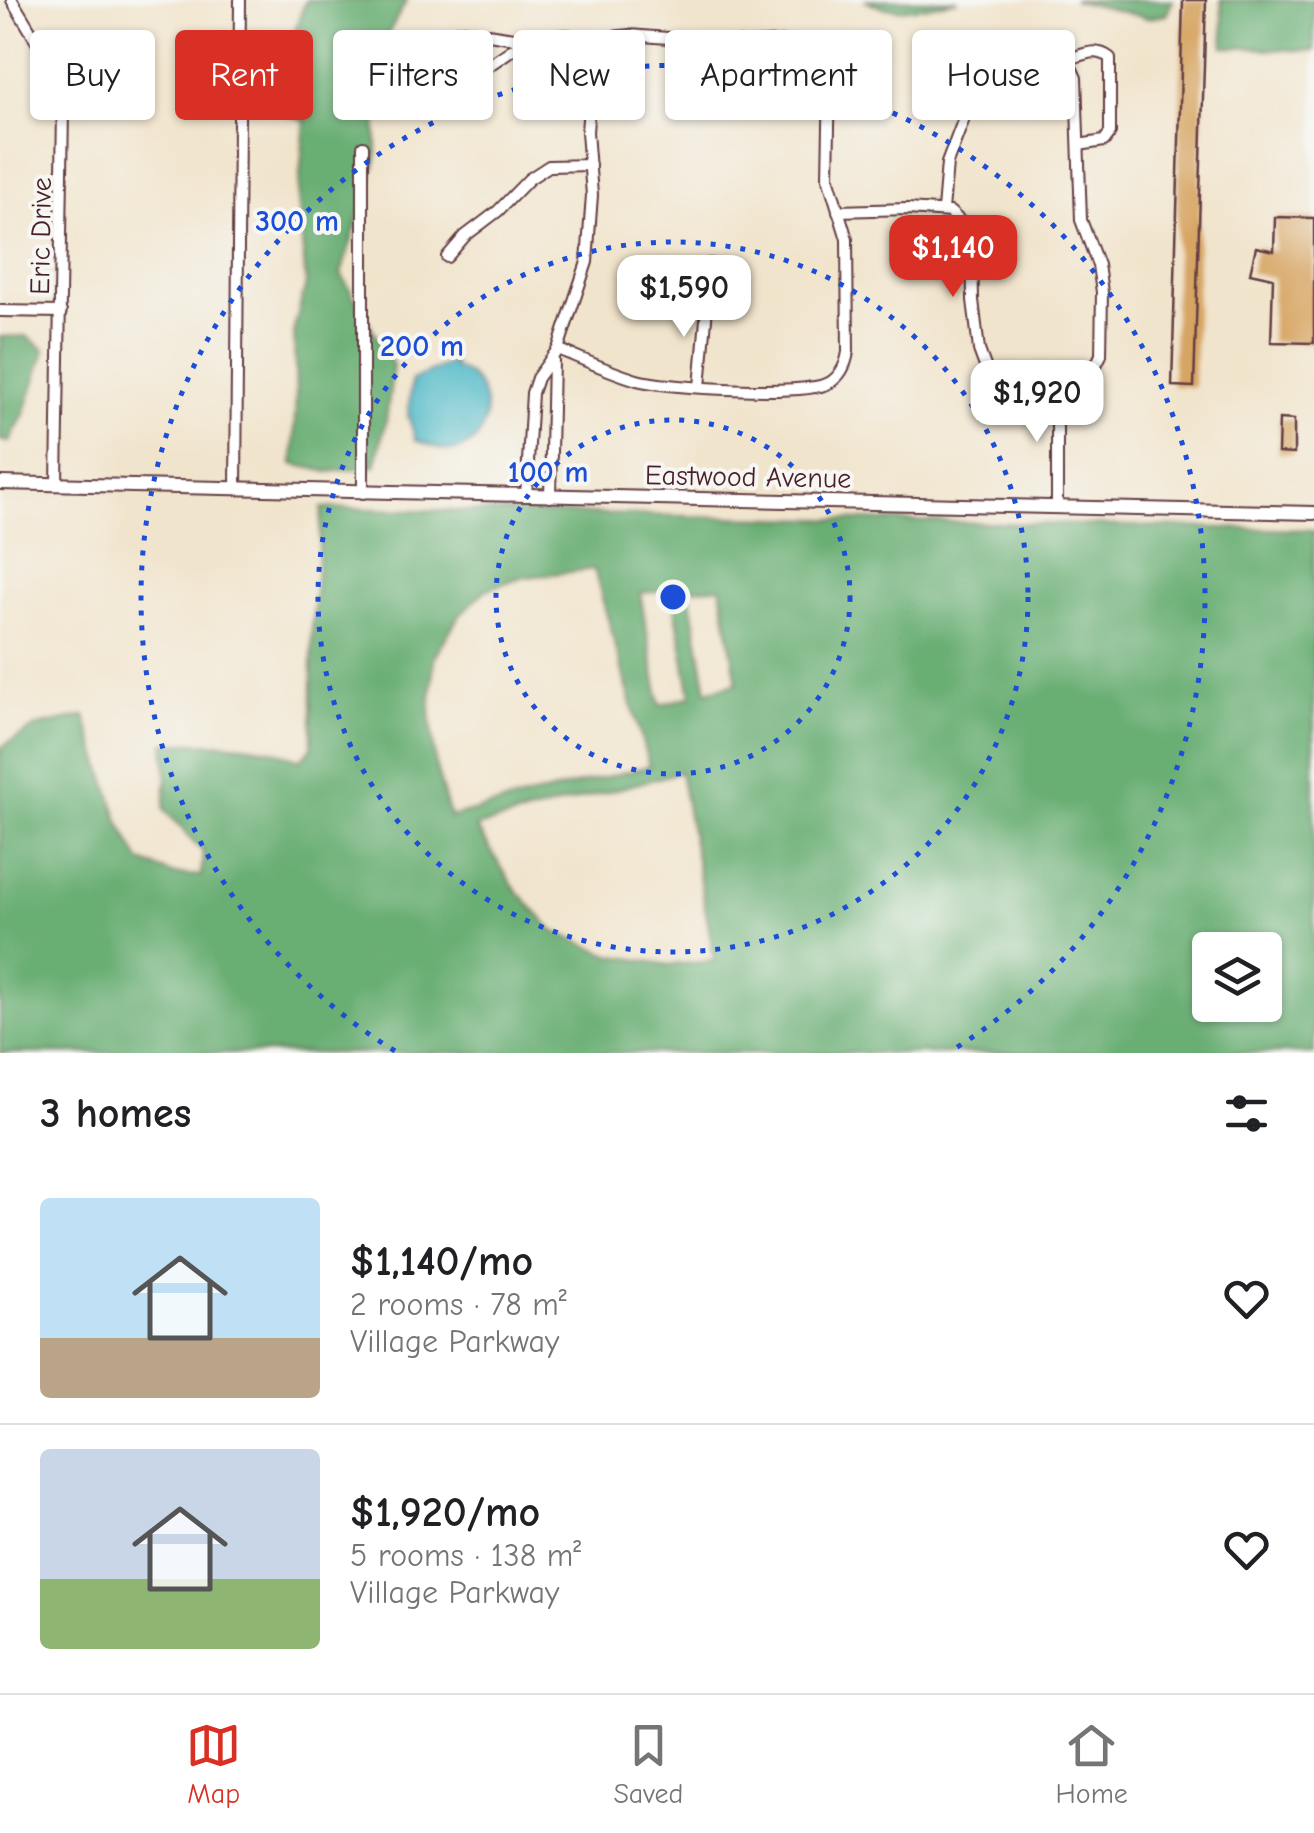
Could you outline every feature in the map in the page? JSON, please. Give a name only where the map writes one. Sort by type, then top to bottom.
[{"type":"street","name":"Eric Drive","points":[[12,0],[50,65],[60,93],[64,130],[57,484]]},
{"type":"street","points":[[236,489],[240,0]]},
{"type":"street","points":[[463,30],[526,40],[463,83],[451,86],[439,82],[432,72],[434,45],[444,34],[463,30]]},
{"type":"street","points":[[1075,57],[1102,52],[1110,58],[1110,133],[1104,141],[1078,145]]},
{"type":"street","points":[[838,210],[943,210],[956,217],[971,238],[973,300],[979,350],[986,368],[1001,379],[1057,382],[1086,376],[1096,367],[1100,354],[1100,274],[1080,220],[1075,75]]},
{"type":"street","points":[[550,496],[556,354],[588,262],[592,195],[588,120]]},
{"type":"street","points":[[556,354],[641,381],[700,387],[818,387],[834,379],[846,366],[847,238],[828,177],[829,120]]},
{"type":"street","points":[[943,210],[947,163],[963,120]]},
{"type":"street","points":[[362,492],[366,268],[363,146]]},
{"type":"street","points":[[447,257],[465,236],[549,166],[590,165]]},
{"type":"street","points":[[700,387],[708,296]]},
{"type":"street","points":[[0,311],[62,312]]},
{"type":"street","points":[[526,496],[529,422],[537,378],[556,354]]},
{"type":"street","points":[[1057,382],[1057,508]]},
{"type":"street","points":[[529,422],[553,423]]},
{"type":"street","points":[[528,451],[552,452]]},
{"type":"street","name":"Eastwood Avenue","points":[[0,482],[1314,513]]},
{"type":"green space","points":[[306,0],[407,0],[390,30],[333,30],[333,120],[377,120],[377,159],[341,274],[393,365],[375,466],[328,472],[293,464],[294,329],[306,284],[298,197],[302,120],[313,120],[313,30],[295,30]]},
{"type":"green space","points":[[866,0],[958,0],[899,9]]},
{"type":"green space","points":[[1073,0],[1173,0],[1166,15],[1147,18]]},
{"type":"green space","points":[[1221,0],[1314,0],[1314,51],[1224,47]]},
{"type":"green space","points":[[26,336],[45,350],[24,414],[9,442],[0,440],[0,337]]},
{"type":"green space","points":[[322,508],[1314,530],[1314,1053],[0,1053],[0,748],[38,726],[85,716],[119,821],[140,861],[172,874],[201,876],[203,852],[164,809],[164,743],[250,746],[300,760],[312,748],[312,631]],"holes":[[[594,569],[649,766],[450,817],[436,768],[430,712],[434,657],[458,617],[485,590],[518,578]],[[721,587],[737,683],[707,691],[689,589]],[[672,590],[691,696],[660,705],[640,593]],[[680,772],[715,961],[670,965],[610,955],[553,931],[513,886],[476,827]]]},
{"type":"water","points":[[454,361],[453,368],[466,373],[483,395],[484,422],[479,435],[469,444],[455,450],[440,449],[416,440],[408,415],[412,380]]},
{"type":"building","points":[[1183,0],[1206,0],[1194,387],[1172,386]]},
{"type":"building","points":[[1275,217],[1314,218],[1314,343],[1271,342],[1273,278],[1250,273],[1256,247],[1274,251]]},
{"type":"building","points":[[1279,419],[1294,420],[1294,454],[1278,453]]}]
